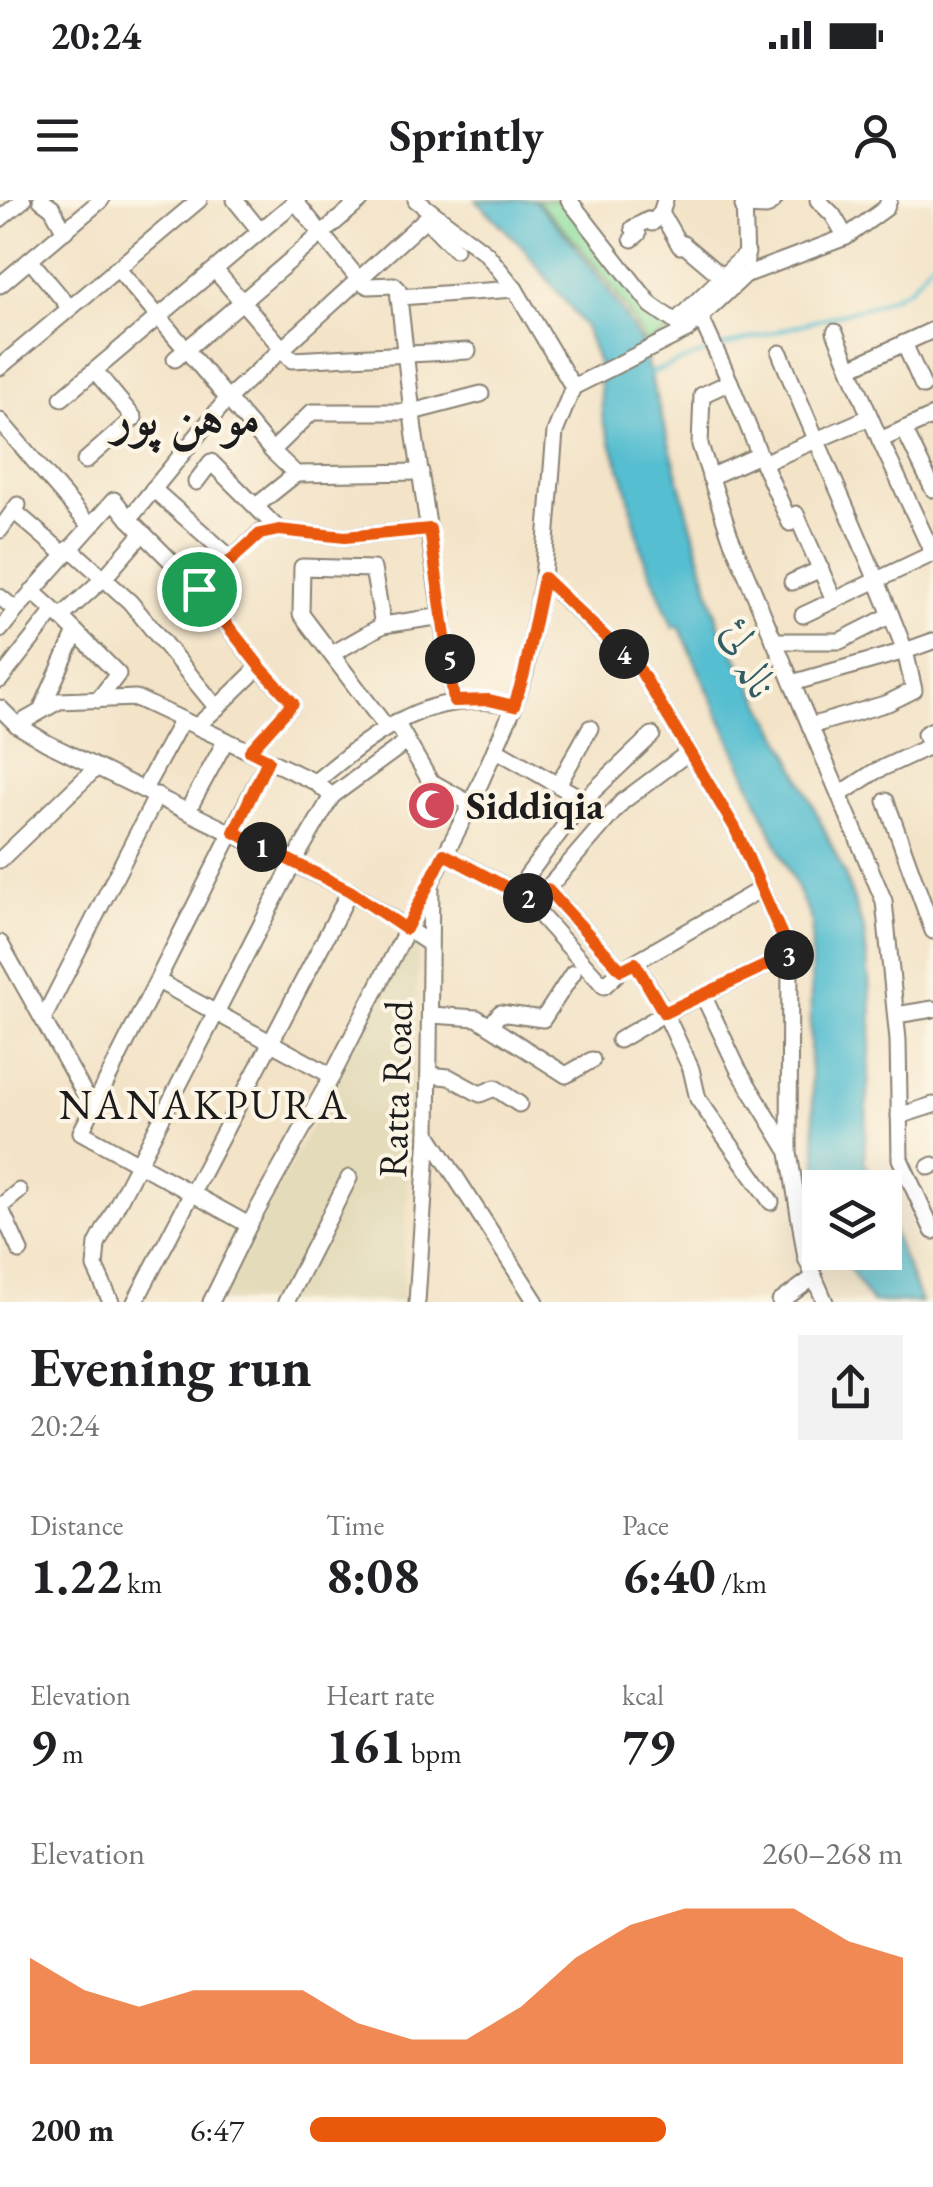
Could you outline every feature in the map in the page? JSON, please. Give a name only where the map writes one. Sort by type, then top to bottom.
[{"type":"street","points":[[0,219],[23,200]]},
{"type":"street","points":[[41,200],[52,208],[64,231]]},
{"type":"street","points":[[0,285],[101,200]]},
{"type":"street","points":[[0,367],[199,200]]},
{"type":"street","points":[[234,200],[260,231]]},
{"type":"street","points":[[181,354],[361,200]]},
{"type":"street","points":[[416,200],[454,249]]},
{"type":"street","points":[[570,200],[651,306],[681,326]]},
{"type":"street","points":[[745,275],[746,253],[738,204],[766,206],[774,200]]},
{"type":"street","points":[[818,200],[846,237]]},
{"type":"street","points":[[681,326],[701,318],[745,275],[846,237],[886,208],[889,200]]},
{"type":"street","points":[[62,398],[296,201],[360,281],[368,286],[394,284],[399,297],[454,701]]},
{"type":"street","points":[[632,239],[638,234],[634,228],[648,220],[652,222],[667,208],[680,246],[722,277]]},
{"type":"street","points":[[128,519],[228,398],[429,216]]},
{"type":"street","points":[[429,216],[486,254],[515,289],[574,386]]},
{"type":"street","points":[[211,1302],[471,804],[514,706],[544,578],[555,432],[574,386],[665,344],[746,253]]},
{"type":"street","points":[[30,260],[70,308]]},
{"type":"street","points":[[118,268],[160,316],[181,354],[228,398],[296,474]]},
{"type":"street","points":[[215,270],[292,360],[468,351]]},
{"type":"street","points":[[399,297],[515,289]]},
{"type":"street","points":[[701,318],[761,459],[834,600]]},
{"type":"street","points":[[850,368],[933,330]]},
{"type":"street","points":[[803,615],[932,554],[835,332]]},
{"type":"street","points":[[904,343],[923,386]]},
{"type":"street","points":[[780,352],[878,579],[905,650],[914,690],[888,703],[810,726]]},
{"type":"street","points":[[85,461],[134,418],[94,371]]},
{"type":"street","points":[[727,377],[702,395],[700,445],[730,536],[884,901],[896,1015],[900,1159],[933,1230]]},
{"type":"street","points":[[272,451],[312,412],[412,412],[481,394]]},
{"type":"street","points":[[880,440],[933,416]]},
{"type":"street","points":[[710,477],[870,417]]},
{"type":"street","points":[[0,421],[90,526]]},
{"type":"street","points":[[904,429],[933,489]]},
{"type":"street","points":[[196,482],[212,462],[279,530]]},
{"type":"street","points":[[256,506],[296,474],[421,472]]},
{"type":"street","points":[[153,488],[232,559]]},
{"type":"street","points":[[0,630],[114,500],[199,589],[293,703],[250,751]]},
{"type":"street","points":[[0,530],[17,507],[66,551],[104,578],[130,602],[217,708]]},
{"type":"street","points":[[199,589],[260,534],[279,530],[345,537],[430,529]]},
{"type":"street","points":[[0,680],[57,614],[104,578],[143,533]]},
{"type":"street","points":[[366,535],[383,625]]},
{"type":"street","points":[[373,569],[302,567],[301,614],[406,742],[430,781],[471,804]]},
{"type":"street","points":[[792,582],[821,569]]},
{"type":"street","points":[[544,578],[640,670],[735,828],[790,954],[789,1153],[806,1258],[825,1302]]},
{"type":"street","points":[[32,591],[118,674],[98,700]]},
{"type":"street","points":[[0,597],[16,610]]},
{"type":"street","points":[[774,641],[840,640],[891,615]]},
{"type":"street","points":[[332,654],[383,625],[443,616]]},
{"type":"street","points":[[42,708],[76,632]]},
{"type":"street","points":[[792,684],[933,641]]},
{"type":"street","points":[[42,1018],[151,792],[190,723],[217,708],[260,667]]},
{"type":"street","points":[[17,725],[58,702],[136,698],[315,782],[332,796]]},
{"type":"street","points":[[315,782],[391,725],[454,701],[489,700],[514,706]]},
{"type":"street","points":[[0,708],[17,725],[94,769],[151,792],[350,891],[430,944]]},
{"type":"street","points":[[558,784],[590,728]]},
{"type":"street","points":[[839,796],[874,772],[932,746],[925,734],[933,730]]},
{"type":"street","points":[[526,876],[584,800],[652,735]]},
{"type":"street","points":[[188,810],[226,740]]},
{"type":"street","points":[[111,1302],[94,1257],[96,1244],[293,863],[332,796],[406,742]]},
{"type":"street","points":[[495,749],[584,800]]},
{"type":"street","points":[[444,854],[534,902],[622,802],[689,752]]},
{"type":"street","points":[[249,1225],[81,1132],[268,760]]},
{"type":"street","points":[[0,860],[94,769]]},
{"type":"street","points":[[886,801],[933,930]]},
{"type":"street","name":"Ratta Road","points":[[417,1302],[428,1134],[432,879]]},
{"type":"street","points":[[547,889],[628,966],[664,1013],[691,1068],[698,1099],[772,1202]]},
{"type":"street","points":[[541,916],[604,986],[628,966],[761,889]]},
{"type":"street","points":[[134,1302],[350,891]]},
{"type":"street","points":[[0,943],[93,1108]]},
{"type":"street","points":[[618,1040],[664,1013],[790,954]]},
{"type":"street","points":[[490,1026],[500,1014],[543,1018],[573,973]]},
{"type":"street","points":[[158,981],[332,1076]]},
{"type":"street","points":[[703,995],[738,1068],[789,1153]]},
{"type":"street","points":[[896,1015],[933,1009]]},
{"type":"street","points":[[430,1015],[477,1018],[566,1074],[592,1060]]},
{"type":"street","points":[[429,1075],[449,1077],[480,1094],[494,1088],[519,1104]]},
{"type":"street","points":[[900,1116],[933,1104]]},
{"type":"street","points":[[428,1134],[536,1302]]},
{"type":"street","points":[[286,1302],[349,1178]]},
{"type":"street","points":[[18,1191],[0,1207],[20,1251]]},
{"type":"street","points":[[780,1302],[814,1277]]},
{"type":"shaded area","points":[[408,941],[419,946],[402,1302],[219,1302]]},
{"type":"green space","points":[[536,200],[566,200],[674,329],[645,345],[612,288]]},
{"type":"water","name":"نالہ لئ","points":[[476,200],[534,200],[593,269],[642,346],[719,625],[788,751],[845,875],[864,931],[872,1012],[864,1160],[868,1170],[817,1170],[810,1058],[812,922],[679,626],[673,628],[642,551],[625,482],[603,421],[598,363],[585,327],[520,244]]},
{"type":"water","points":[[902,1255],[921,1302],[871,1302],[851,1270],[902,1270]]},
{"type":"waterway","points":[[720,347],[877,304],[910,288],[933,260]]},
{"type":"waterway","points":[[645,375],[712,350]]},
{"type":"place","name":"Siddiqia","points":[[431,805]]},
{"type":"district","name":"موہن پور","points":[[186,416]]},
{"type":"district","name":"NANAKPURA","points":[[204,1104]]},
{"type":"route","points":[[430,529],[454,701],[489,700],[514,706],[544,578],[640,670],[735,828],[790,954],[664,1013],[635,963],[621,970],[547,889],[534,902],[444,854],[406,929],[350,891],[234,832],[268,760],[250,751],[293,703],[199,589],[260,534],[279,530],[345,537],[430,529]]}]
